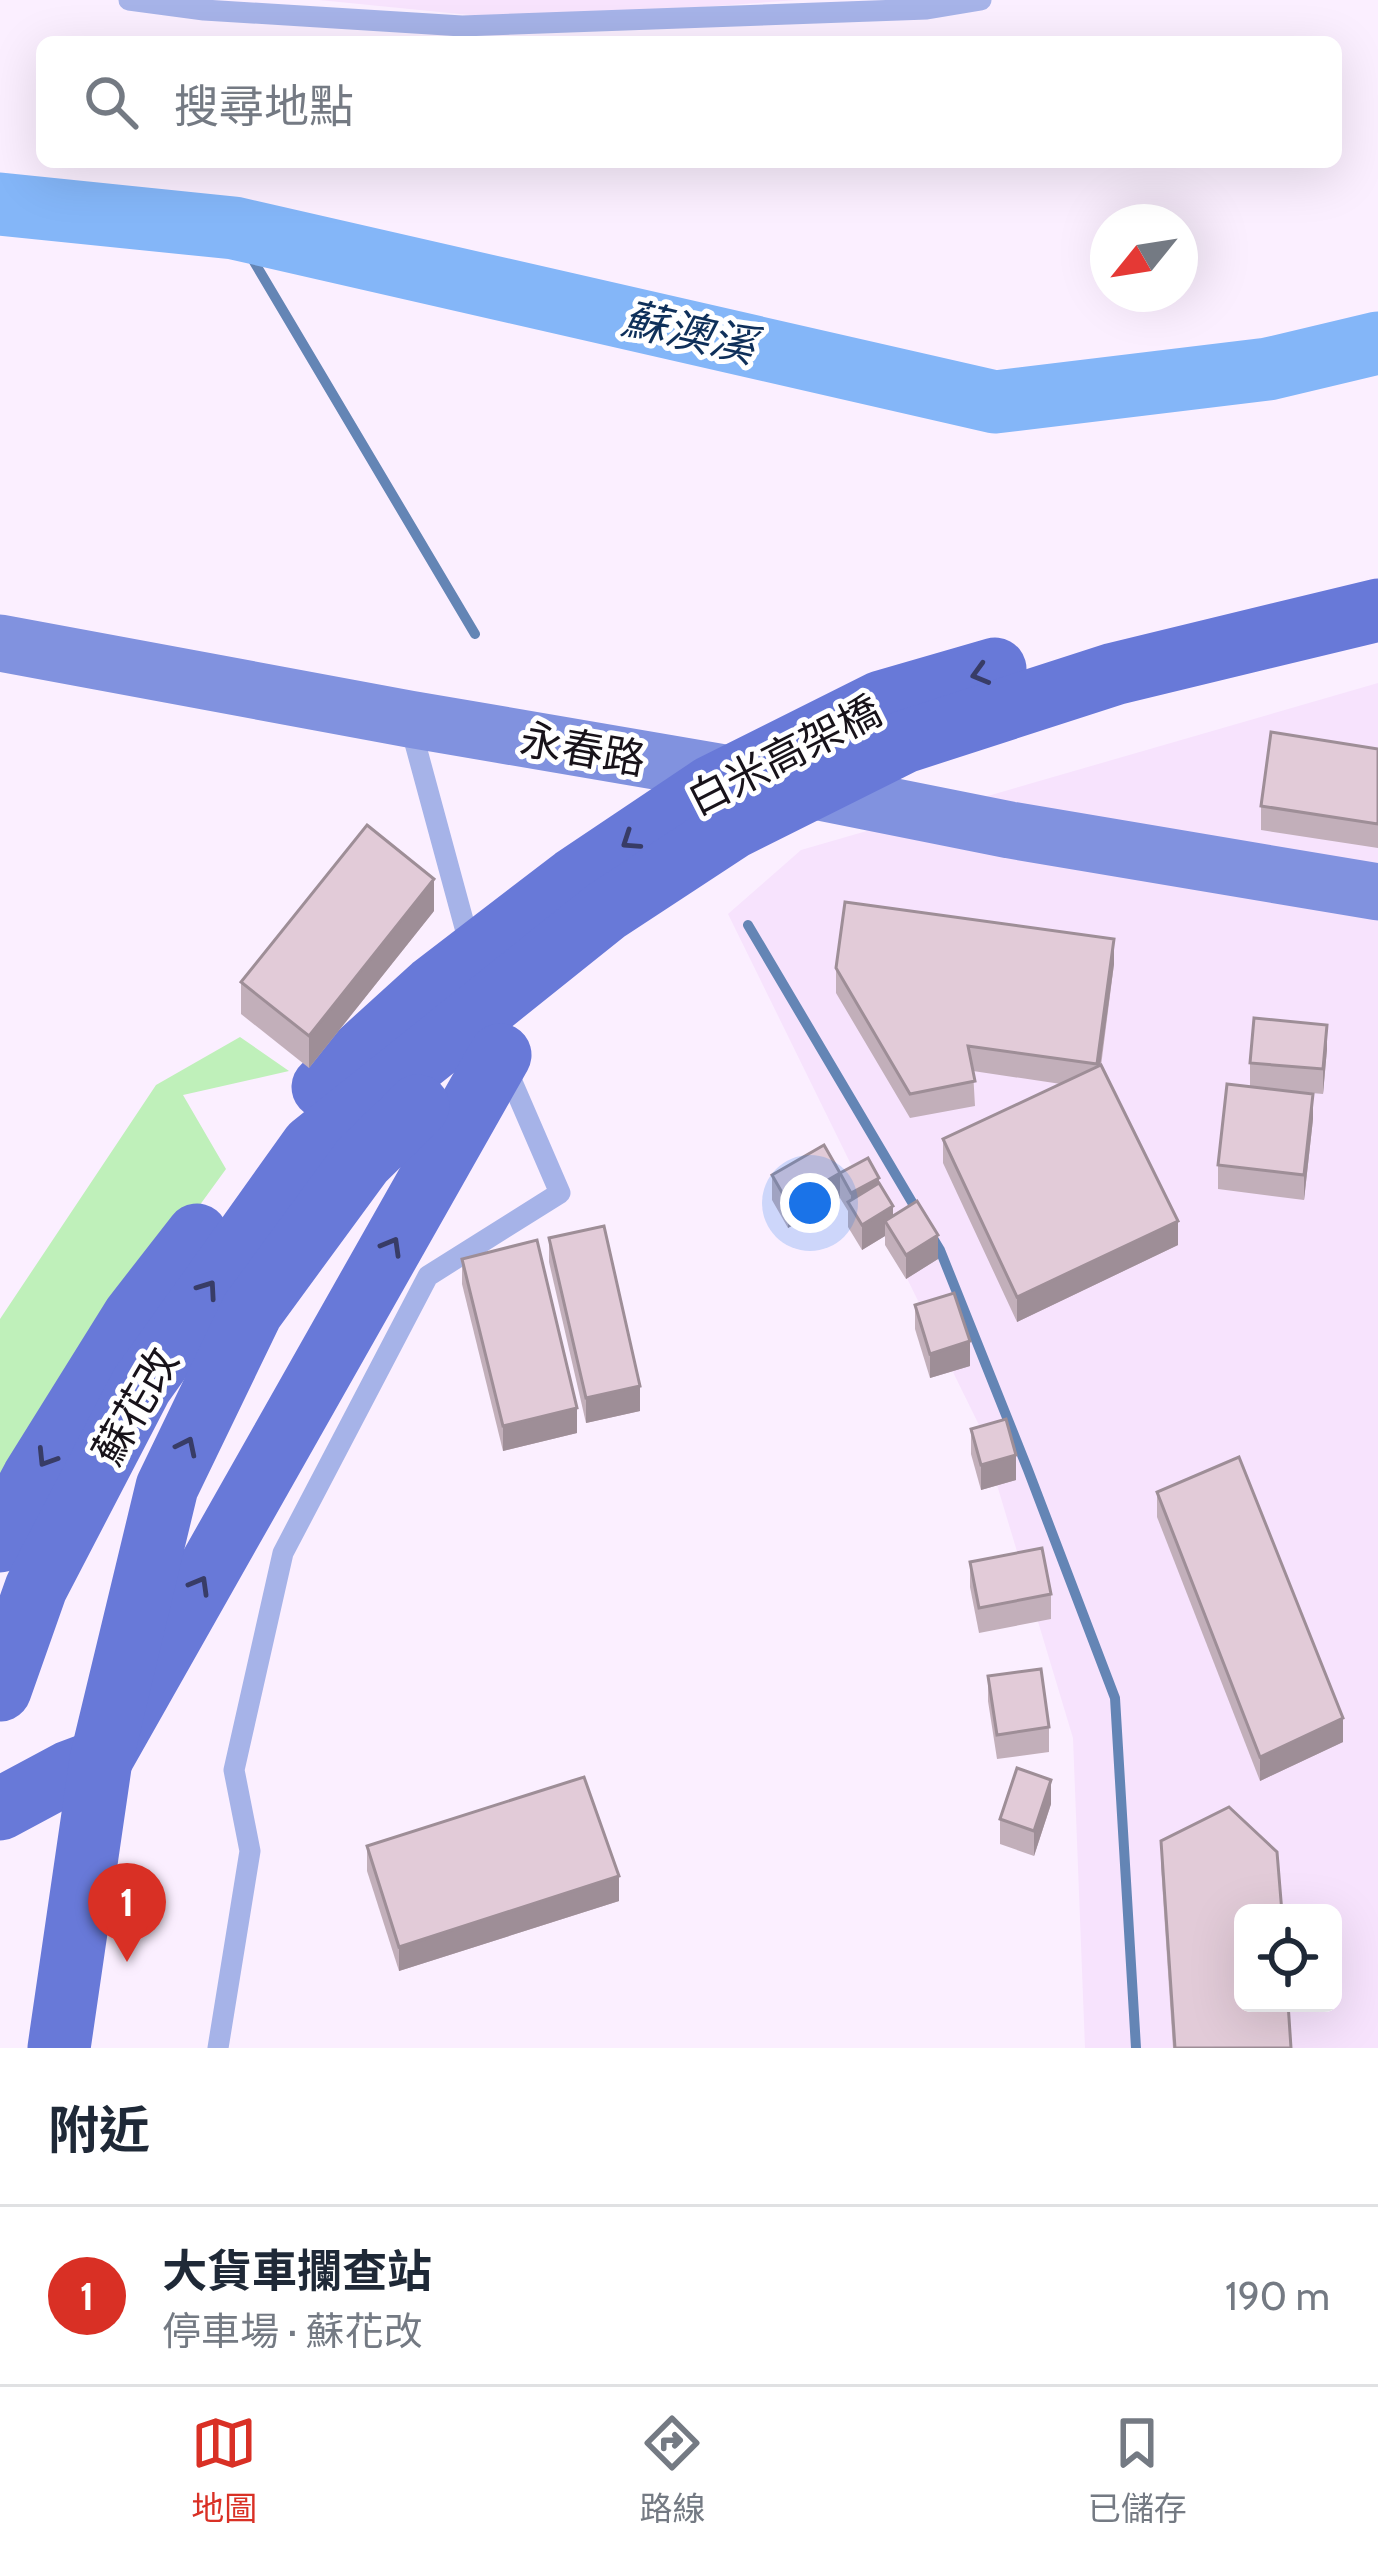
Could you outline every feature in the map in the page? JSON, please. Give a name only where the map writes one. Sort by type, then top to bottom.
[{"type":"main road","name":"白米高架橋","points":[[319,1143],[433,987],[574,879],[711,787],[881,702],[1107,638],[1378,572]]},
{"type":"main road","name":"白米高架橋","points":[[319,1143],[606,911],[734,827],[904,742],[1114,674],[1378,610]]},
{"type":"main road","points":[[0,1809],[101,1760],[500,1055]]},
{"type":"main road","name":"蘇花改","points":[[0,1690],[36,1588],[141,1386],[319,1143]]},
{"type":"main road","name":"蘇花改","points":[[0,1541],[33,1478],[134,1316],[319,1143]]},
{"type":"main road","points":[[59,2048],[101,1760],[167,1487],[252,1311],[319,1143]]},
{"type":"main road","points":[[0,1729],[38,1611],[141,1386]]},
{"type":"street","name":"永春路","points":[[0,643],[725,773],[1010,830],[1378,892]]},
{"type":"lane","points":[[129,0],[204,10],[462,26],[927,9],[981,0]]},
{"type":"lane","points":[[218,2048],[250,1851],[234,1770],[283,1553],[428,1276],[560,1193],[500,1055],[409,719]]},
{"type":"shaded area","points":[[319,0],[798,0],[521,20]]},
{"type":"shaded area","points":[[1378,683],[1378,2048],[1085,2048],[1073,1738],[979,1425],[728,914],[801,850]]},
{"type":"green space","points":[[240,1037],[289,1071],[183,1095],[226,1169],[0,1480],[0,1319],[156,1085]]},
{"type":"building","points":[[1271,732],[1378,749],[1378,824],[1261,806]]},
{"type":"building","points":[[367,825],[434,879],[309,1036],[241,982]]},
{"type":"building","points":[[845,902],[1114,939],[1097,1064],[968,1046],[975,1081],[910,1094],[836,968]]},
{"type":"building","points":[[1254,1018],[1327,1025],[1323,1069],[1250,1063]]},
{"type":"building","points":[[1101,1065],[1178,1221],[1017,1297],[943,1139]]},
{"type":"building","points":[[1227,1084],[1313,1094],[1304,1175],[1218,1165]]},
{"type":"building","points":[[824,1145],[840,1173],[788,1203],[772,1175]]},
{"type":"building","points":[[868,1158],[879,1178],[851,1193],[840,1173]]},
{"type":"building","points":[[879,1183],[893,1206],[862,1225],[848,1202]]},
{"type":"building","points":[[917,1201],[938,1235],[906,1255],[885,1221]]},
{"type":"building","points":[[604,1226],[640,1386],[586,1398],[549,1238]]},
{"type":"building","points":[[537,1240],[577,1408],[503,1426],[462,1259]]},
{"type":"building","points":[[954,1293],[970,1341],[930,1354],[915,1305]]},
{"type":"building","points":[[1006,1419],[1016,1455],[981,1465],[971,1429]]},
{"type":"building","points":[[1239,1457],[1343,1718],[1260,1757],[1157,1492]]},
{"type":"building","points":[[1042,1548],[1051,1594],[979,1608],[970,1562]]},
{"type":"building","points":[[1041,1669],[1049,1727],[997,1735],[988,1676]]},
{"type":"building","points":[[1017,1768],[1051,1780],[1034,1831],[1000,1819]]},
{"type":"building","points":[[584,1777],[619,1876],[399,1947],[367,1846]]},
{"type":"building","points":[[1229,1807],[1277,1852],[1281,1904],[1234,1904],[1234,2012],[1289,2012],[1291,2048],[1175,2048],[1161,1841]]},
{"type":"waterway","name":"蘇澳溪","points":[[0,204],[234,228],[995,402],[1268,369],[1378,343]]},
{"type":"waterway","points":[[234,228],[475,634]]},
{"type":"waterway","points":[[748,925],[919,1214]]},
{"type":"waterway","points":[[931,1235],[1115,1698],[1136,2048]]},
{"type":"place","name":"大貨車攔查站","points":[[127,1962]]}]
